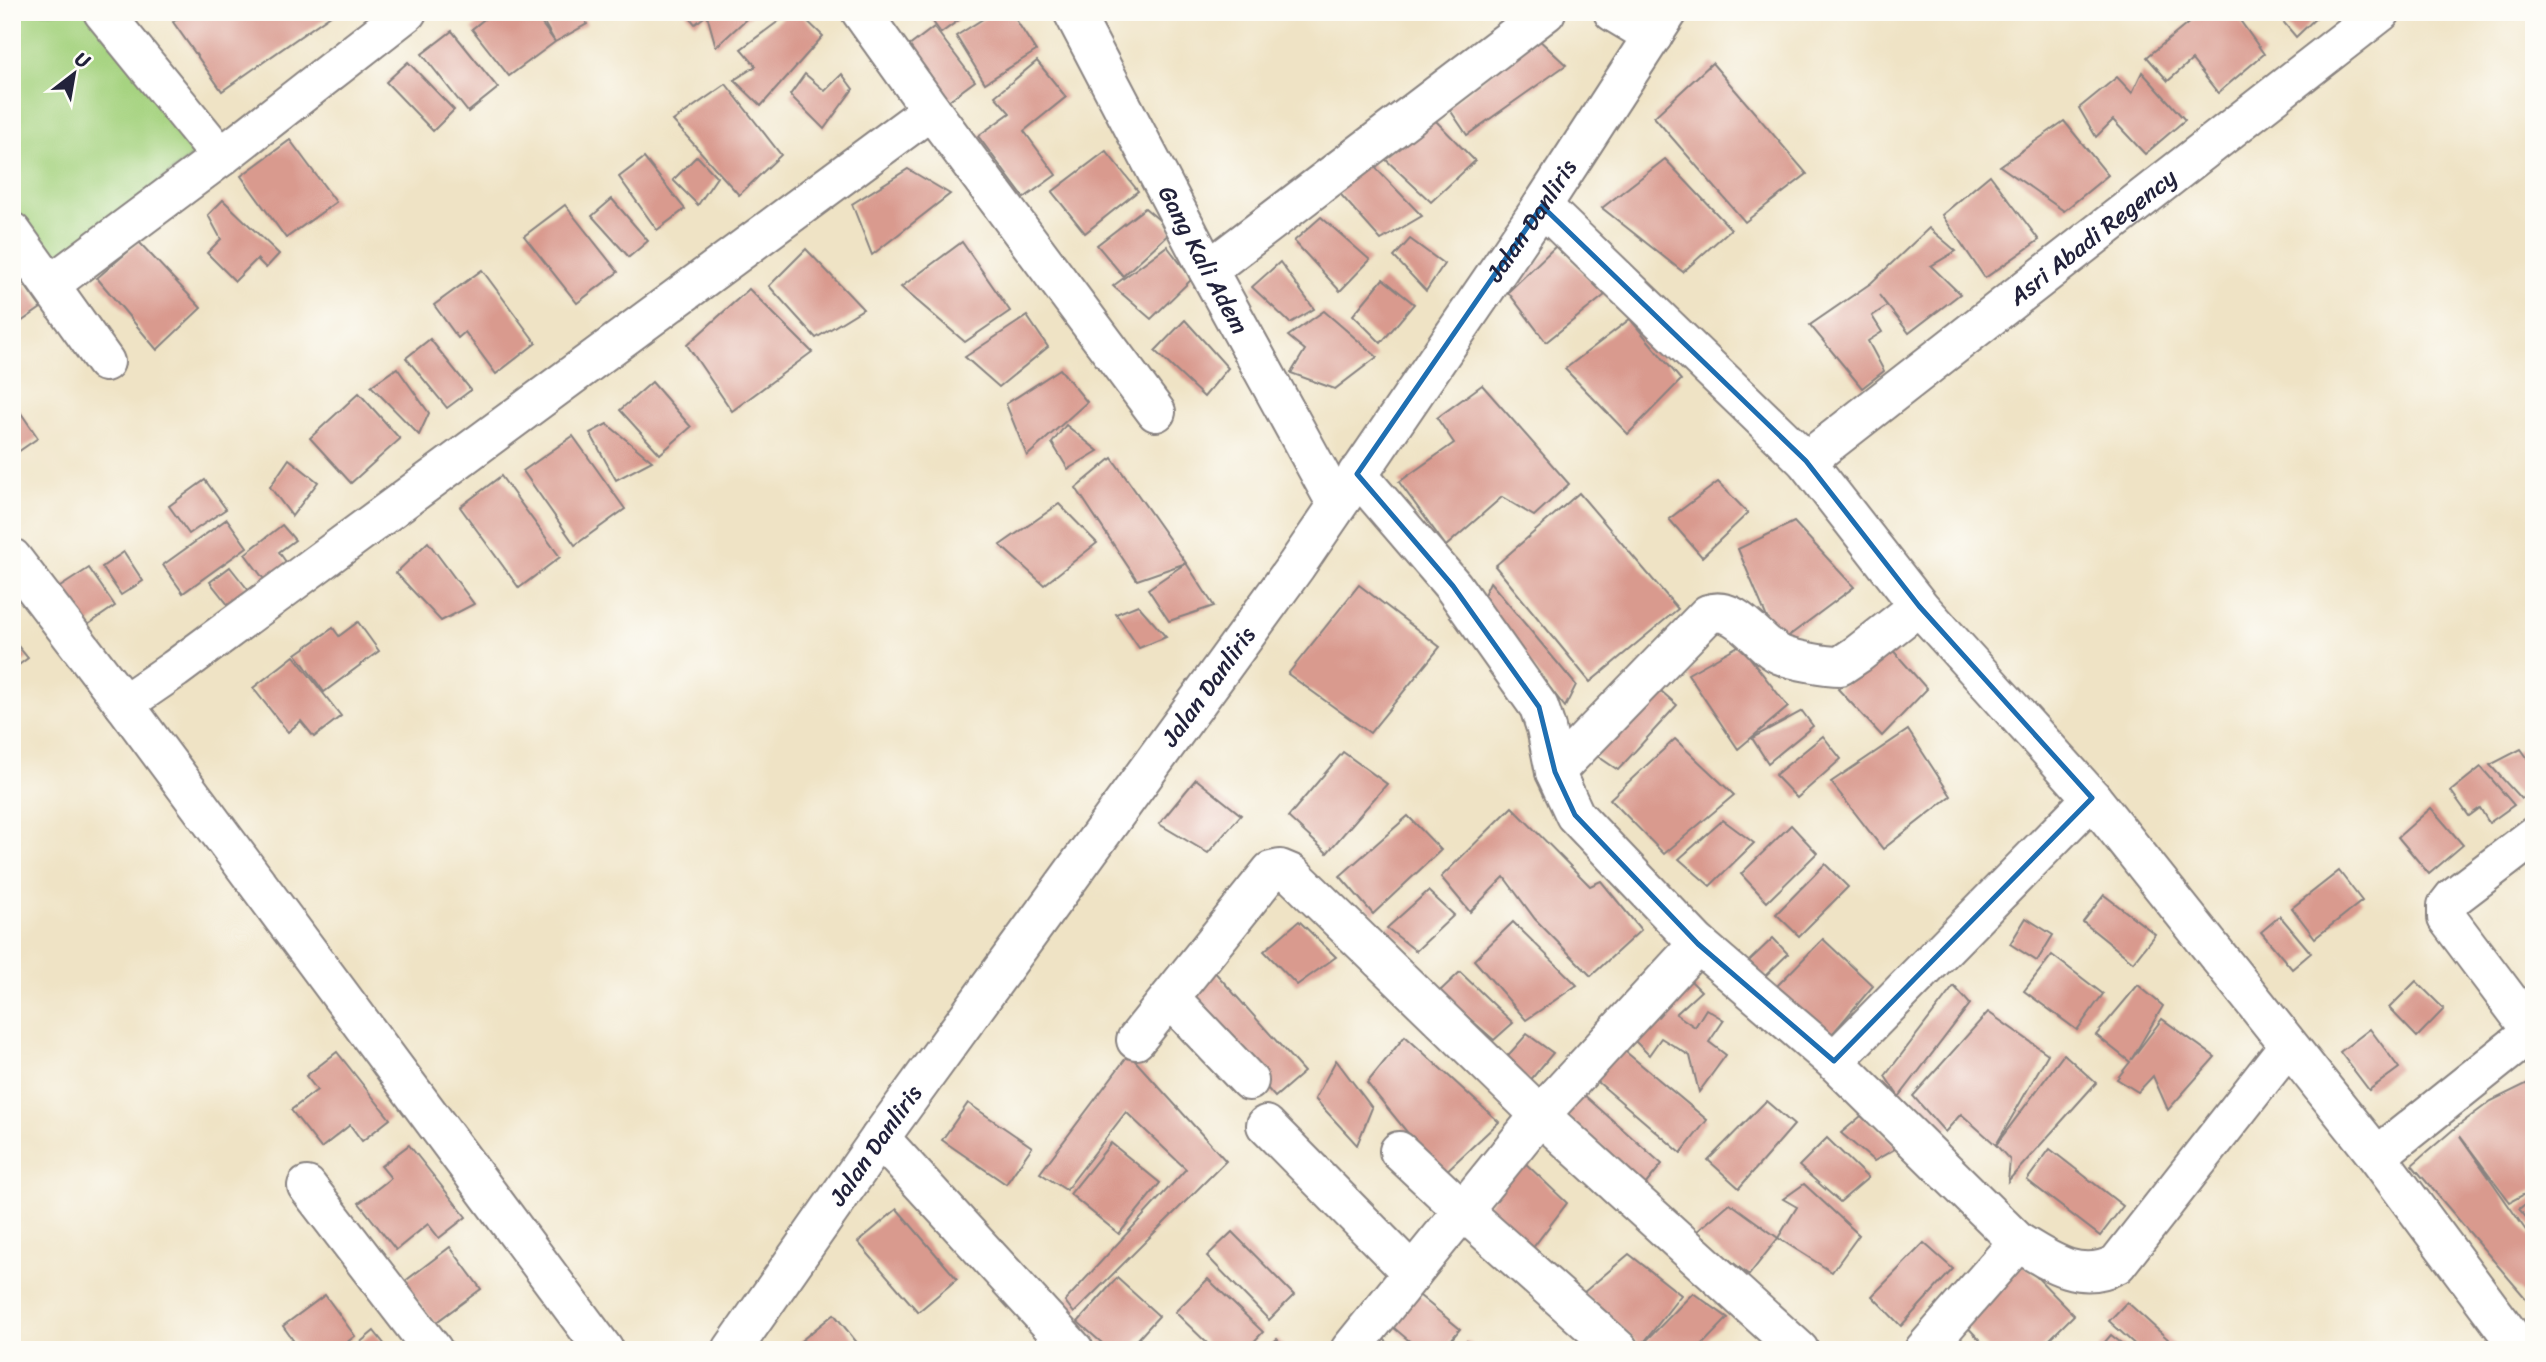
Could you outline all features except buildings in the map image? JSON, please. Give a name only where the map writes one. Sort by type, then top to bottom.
[{"type":"street","points":[[103,12],[221,157]]},
{"type":"street","points":[[51,284],[221,157],[407,12]]},
{"type":"street","points":[[861,12],[1156,412]]},
{"type":"street","name":"Gang Kali Adem","points":[[1073,12],[1208,270],[1337,505]]},
{"type":"street","points":[[1208,270],[1546,12]]},
{"type":"street","points":[[1613,12],[1661,24]]},
{"type":"street","name":"Asri Abadi Regency","points":[[1806,461],[2381,12]]},
{"type":"street","name":"Jalan Danliris","points":[[732,1350],[880,1138],[1296,566],[1542,206],[1661,24]]},
{"type":"street","points":[[124,704],[176,669],[931,110]]},
{"type":"street","points":[[1542,206],[1806,461],[1919,606],[2092,798],[2377,1156],[2521,1350]]},
{"type":"street","points":[[12,232],[105,362]]},
{"type":"street","points":[[1357,474],[1453,586],[1539,707],[1544,717],[1555,772],[1575,815],[1698,944],[1834,1061],[2018,1242],[2054,1264],[2079,1272],[2096,1271],[2117,1264],[2288,1046]]},
{"type":"street","points":[[12,558],[124,704],[604,1350]]},
{"type":"street","points":[[1555,772],[1708,614],[1717,612],[1731,616],[1780,654],[1840,666],[1919,606]]},
{"type":"street","points":[[1834,1061],[2092,798]]},
{"type":"street","points":[[2377,1156],[2533,1033],[2447,918],[2446,911],[2454,897],[2534,836]]},
{"type":"street","points":[[1136,1040],[1271,871],[1280,869],[1292,874],[1540,1115],[1799,1350]]},
{"type":"street","points":[[1350,1350],[1540,1115],[1698,944]]},
{"type":"street","points":[[1170,998],[1249,1081]]},
{"type":"street","points":[[1266,1125],[1412,1273]]},
{"type":"street","points":[[880,1138],[1074,1350]]},
{"type":"street","points":[[1399,1151],[1462,1211],[1619,1350]]},
{"type":"street","points":[[307,1186],[433,1350]]},
{"type":"street","points":[[1924,1350],[2018,1242]]},
{"type":"highlighted area","points":[[1542,206],[1806,461],[1919,606],[2092,798],[1834,1061],[1698,944],[1575,815],[1555,772],[1539,707],[1453,586],[1357,474]]},
{"type":"green space","points":[[12,12],[86,12],[201,149],[52,267],[12,213]]}]
